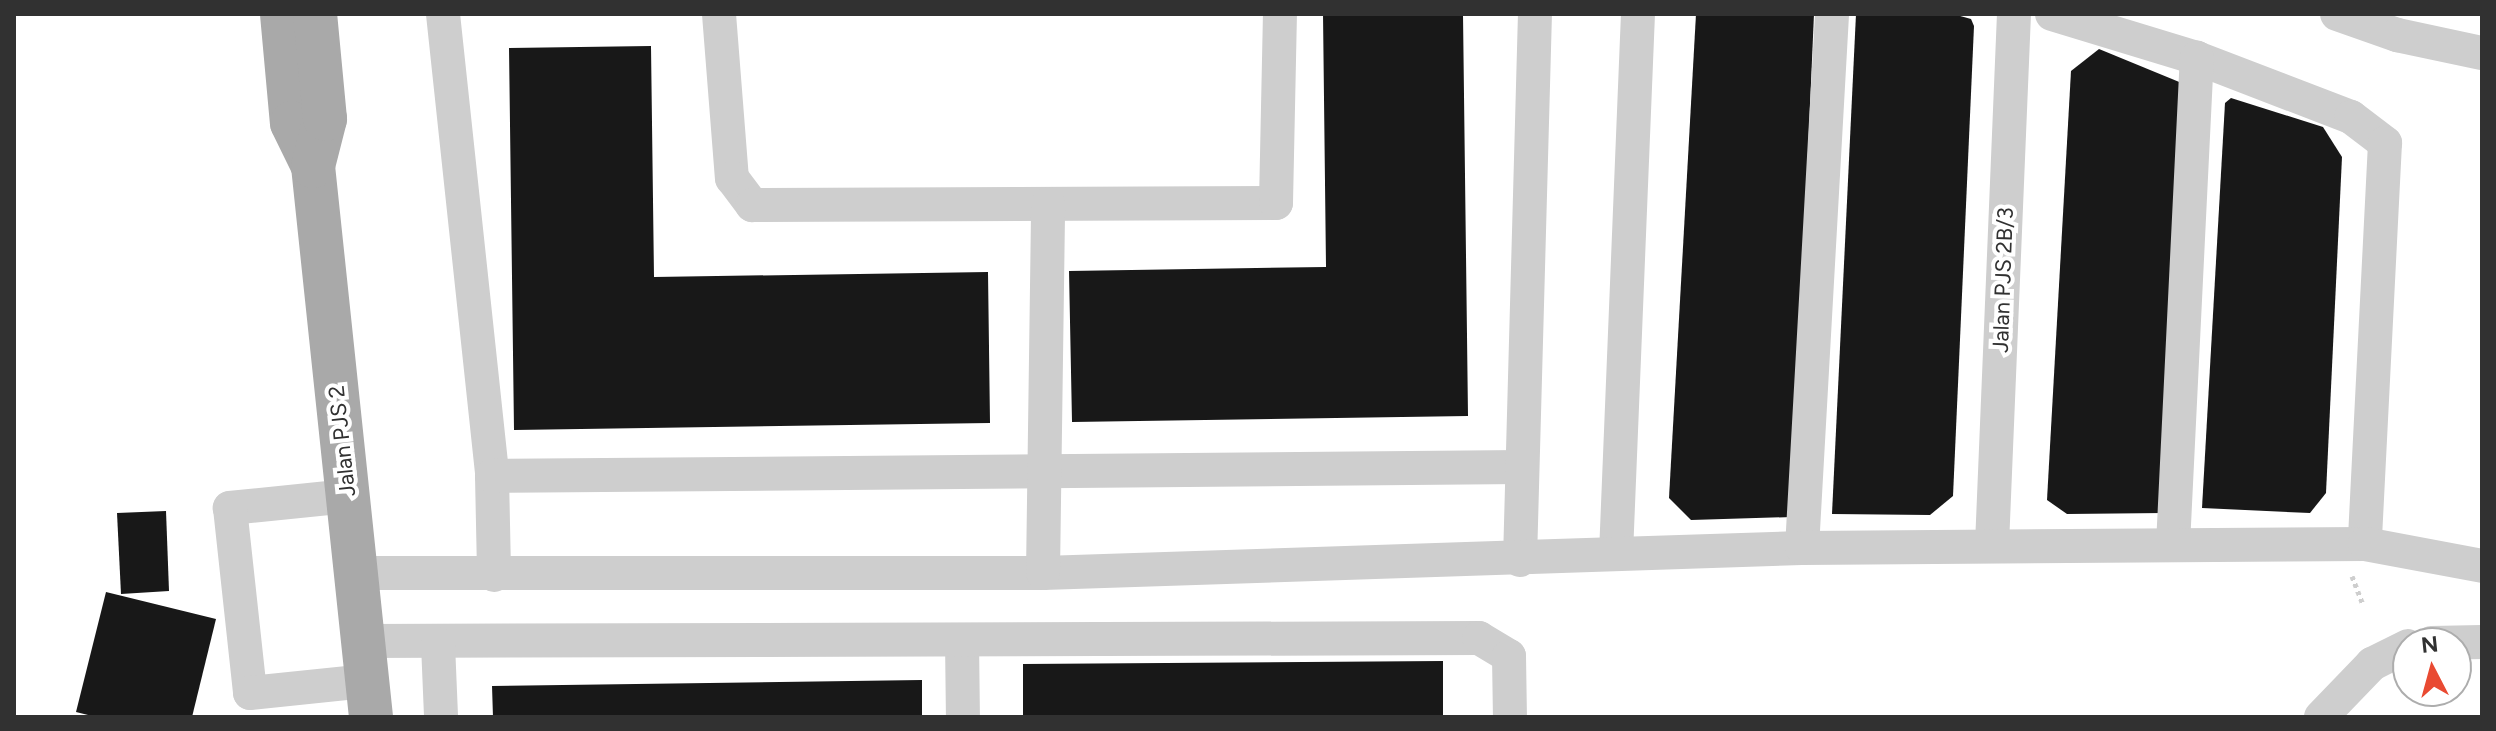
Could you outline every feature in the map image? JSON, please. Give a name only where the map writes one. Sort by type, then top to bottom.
[{"type":"main road","name":"Jalan PJS 2","points":[[282,14],[292,123],[313,166],[367,680]]},
{"type":"main road","name":"Jalan PJS 2","points":[[313,166],[325,119],[315,14]]},
{"type":"street","points":[[443,14],[492,476],[494,575]]},
{"type":"street","points":[[719,14],[732,178],[752,205],[1276,203],[1280,14]]},
{"type":"street","points":[[1520,560],[1535,14]]},
{"type":"street","points":[[1616,554],[1638,14]]},
{"type":"street","points":[[1802,548],[1832,14]]},
{"type":"street","name":"Jalan PJS 2B/3","points":[[1992,545],[2014,14]]},
{"type":"street","points":[[2052,14],[2197,58],[2351,117],[2385,143],[2365,544]]},
{"type":"street","points":[[2337,14],[2397,35],[2482,53]]},
{"type":"street","points":[[2173,545],[2197,58]]},
{"type":"street","points":[[1043,573],[1048,204]]},
{"type":"street","points":[[492,476],[1522,467]]},
{"type":"street","points":[[348,496],[230,508],[250,693],[367,680],[438,644],[1479,638],[1509,656],[1510,717]]},
{"type":"street","points":[[356,573],[1043,573],[1520,560],[1802,548],[1992,545],[2365,544],[2482,566]]},
{"type":"street","points":[[962,640],[963,717]]},
{"type":"street","points":[[438,644],[441,717]]},
{"type":"street","points":[[2321,717],[2372,664],[2392,654]]},
{"type":"building","points":[[1323,14],[1463,14],[1468,416],[1072,422],[1069,271],[1326,267]]},
{"type":"building","points":[[1696,14],[1814,14],[1792,517],[1691,520],[1669,498]]},
{"type":"building","points":[[1856,14],[1953,14],[1971,19],[1974,26],[1953,496],[1930,515],[1832,514]]},
{"type":"building","points":[[651,46],[654,277],[988,272],[990,423],[514,430],[509,48]]},
{"type":"building","points":[[2099,49],[2189,86],[2164,513],[2067,514],[2047,500],[2071,71]]},
{"type":"building","points":[[2231,98],[2323,127],[2342,157],[2326,493],[2310,513],[2202,508],[2225,103]]},
{"type":"building","points":[[166,511],[169,591],[121,594],[117,513]]},
{"type":"building","points":[[106,592],[216,619],[192,717],[96,717],[76,712]]},
{"type":"building","points":[[1443,661],[1443,717],[1023,717],[1023,664]]},
{"type":"building","points":[[922,680],[922,717],[493,717],[492,686]]}]
